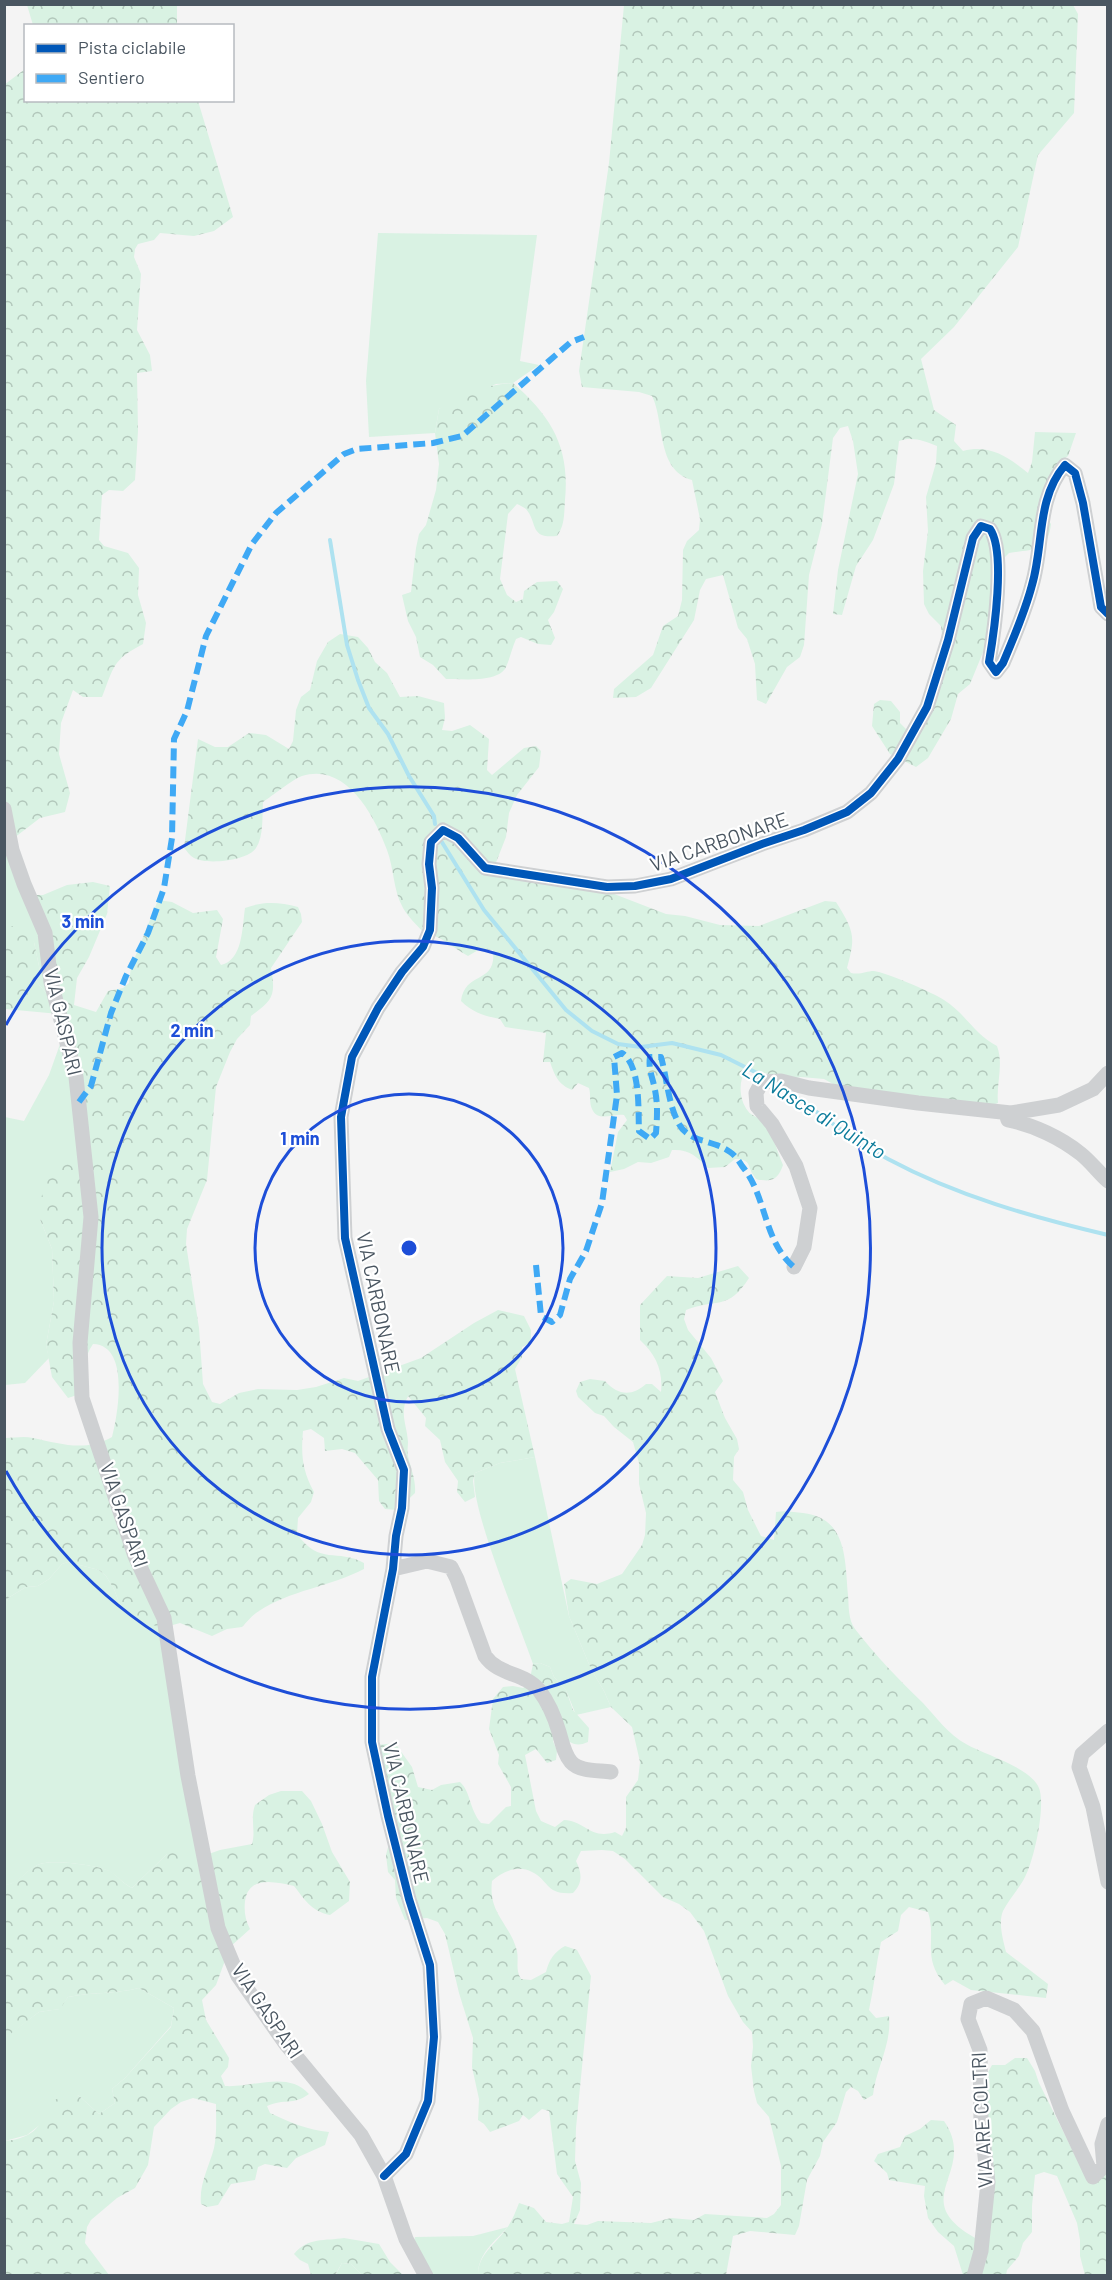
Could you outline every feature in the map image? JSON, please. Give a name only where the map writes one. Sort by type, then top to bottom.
[{"type":"street","name":"VIA CARBONARE","points":[[384,2176],[406,2154],[428,2100],[434,2037],[430,1965],[406,1888],[372,1742],[372,1677],[393,1569],[396,1536],[402,1508],[404,1470],[388,1429],[345,1238],[340,1117],[352,1057],[378,1008],[402,972],[423,947],[430,930],[431,842],[443,830],[459,838],[485,868],[608,887],[635,886],[671,879],[846,812],[871,793],[898,759],[927,707],[948,640],[973,538],[981,526],[990,529],[995,535],[998,559],[994,634],[989,662],[996,672],[1004,663],[1033,582],[1042,515],[1057,475],[1065,465],[1075,473],[1083,503],[1101,607],[1107,614]]},
{"type":"street","name":"VIA GASPARI","points":[[4,809],[12,850],[45,933],[51,982],[76,1077],[92,1217],[80,1343],[82,1398],[135,1556],[164,1618],[188,1776],[218,1928],[238,1976],[285,2043],[361,2135],[384,2176],[406,2239],[426,2276]]},
{"type":"street","points":[[794,1267],[804,1247],[810,1208],[796,1166],[772,1124],[758,1106],[756,1093],[762,1082],[781,1082],[918,1103],[1011,1113],[1059,1105],[1093,1089],[1107,1073]]},
{"type":"street","points":[[1011,1113],[1007,1117],[1008,1120],[1024,1123],[1081,1154],[1107,1182]]},
{"type":"street","points":[[393,1569],[427,1561],[451,1568],[485,1656],[491,1664],[501,1671],[526,1680],[537,1688],[551,1712],[564,1750],[571,1762],[579,1768],[611,1772]]},
{"type":"street","points":[[1107,1731],[1082,1754],[1079,1767],[1093,1807],[1107,1881]]},
{"type":"street","name":"VIA ARE COLTRI","points":[[974,2276],[981,2251],[988,2182],[981,2121],[980,2050],[968,2019],[971,2004],[986,1998],[1014,2010],[1033,2031],[1062,2111],[1093,2177],[1104,2166],[1102,2144],[1107,2124]]},
{"type":"green space","points":[[27,5],[177,5],[177,24],[33,24]]},
{"type":"green space","points":[[624,5],[1073,5],[1078,14],[1074,113],[1038,155],[1018,247],[954,327],[921,359],[934,410],[956,425],[954,441],[963,451],[982,449],[998,453],[1028,473],[1032,462],[1035,432],[1076,433],[1068,456],[1059,463],[1045,516],[1051,524],[1046,540],[1037,548],[1009,553],[1002,560],[988,640],[970,684],[958,694],[951,719],[928,758],[916,767],[890,754],[872,726],[874,704],[880,700],[891,701],[900,712],[900,723],[907,730],[921,729],[942,635],[941,626],[929,614],[924,604],[923,571],[928,531],[926,497],[936,463],[937,446],[928,442],[909,439],[899,441],[894,484],[873,540],[856,566],[842,615],[833,614],[838,570],[858,474],[853,441],[848,426],[840,428],[833,438],[822,524],[809,575],[804,645],[800,657],[787,667],[766,704],[757,700],[755,664],[747,639],[738,628],[723,575],[706,579],[700,590],[694,620],[651,688],[636,697],[613,698],[614,689],[653,655],[663,626],[678,616],[682,600],[683,550],[687,541],[699,530],[700,519],[692,480],[680,475],[667,456],[652,396],[639,392],[582,387],[579,371],[609,163]]},
{"type":"green space","points":[[24,70],[24,102],[198,102],[233,217],[214,231],[194,236],[160,233],[154,240],[138,244],[135,249],[134,257],[141,274],[137,330],[150,355],[152,371],[137,373],[138,431],[135,480],[123,491],[109,490],[102,495],[99,540],[104,546],[128,553],[139,568],[138,595],[146,623],[143,644],[125,655],[115,665],[102,697],[83,697],[73,690],[61,723],[59,754],[70,793],[65,812],[40,818],[10,841],[4,807],[4,85]]},
{"type":"green space","points":[[378,233],[537,235],[520,361],[539,365],[513,383],[496,384],[439,409],[435,433],[369,437],[366,381]]},
{"type":"green space","points":[[513,383],[538,408],[556,435],[561,449],[566,481],[563,523],[557,536],[542,535],[538,532],[530,514],[517,504],[508,514],[500,579],[507,595],[516,602],[523,599],[524,591],[537,582],[557,581],[563,589],[554,612],[548,620],[555,638],[551,645],[538,644],[521,637],[516,639],[506,667],[496,676],[479,679],[446,679],[433,665],[420,657],[402,595],[411,592],[419,534],[426,525],[436,490],[439,464],[435,433],[439,409],[474,390]]},
{"type":"green space","points":[[340,634],[358,637],[368,648],[375,662],[387,673],[400,697],[418,696],[444,703],[445,718],[442,730],[452,731],[470,725],[489,739],[487,770],[492,775],[524,748],[536,746],[541,751],[539,767],[517,795],[509,813],[506,837],[495,865],[609,892],[666,914],[685,916],[720,925],[759,926],[825,901],[836,902],[852,934],[852,948],[847,968],[851,973],[880,972],[944,1000],[982,1036],[997,1046],[1000,1060],[998,1103],[992,1105],[842,1089],[824,1079],[801,1077],[784,1080],[769,1074],[746,1070],[743,1074],[741,1096],[749,1113],[763,1121],[772,1136],[783,1165],[776,1177],[770,1180],[757,1180],[747,1162],[740,1159],[735,1159],[725,1167],[708,1168],[692,1154],[678,1150],[672,1150],[669,1157],[651,1163],[638,1162],[624,1169],[610,1172],[618,1132],[627,1120],[624,1115],[598,1116],[591,1107],[589,1088],[578,1083],[572,1090],[560,1082],[550,1062],[543,1062],[546,1033],[505,1027],[500,1019],[479,1013],[461,1001],[468,985],[490,968],[493,961],[493,950],[480,949],[468,956],[441,939],[424,933],[413,921],[400,901],[381,836],[366,808],[345,784],[332,777],[318,774],[293,780],[263,802],[259,843],[252,852],[245,856],[226,861],[200,860],[190,855],[184,848],[198,739],[215,747],[228,747],[249,733],[266,735],[289,749],[293,741],[296,710],[301,697],[310,690],[317,661],[328,642]]},
{"type":"green space","points":[[4,807],[54,964],[46,993],[36,981],[40,971],[34,942],[5,934]]},
{"type":"green space","points":[[93,882],[110,886],[107,914],[89,957],[77,978],[74,1005],[96,1012],[108,991],[123,988],[129,983],[131,967],[158,900],[172,902],[193,913],[217,910],[223,919],[216,957],[221,965],[234,957],[237,950],[242,934],[245,908],[258,904],[278,903],[298,907],[301,914],[302,922],[271,968],[273,991],[271,996],[264,1006],[251,1016],[250,1025],[237,1039],[216,1087],[207,1180],[187,1229],[186,1244],[199,1328],[203,1384],[212,1402],[220,1404],[239,1393],[258,1389],[297,1390],[344,1378],[358,1381],[421,1358],[498,1310],[524,1316],[531,1330],[531,1343],[522,1347],[522,1357],[515,1369],[535,1457],[500,1463],[475,1473],[473,1481],[475,1497],[465,1502],[457,1492],[458,1481],[445,1462],[440,1440],[425,1426],[426,1418],[408,1396],[404,1414],[415,1493],[397,1510],[385,1509],[379,1501],[378,1480],[355,1453],[342,1449],[325,1451],[324,1438],[311,1429],[303,1431],[303,1462],[314,1492],[311,1502],[298,1518],[297,1534],[313,1550],[354,1559],[364,1563],[364,1569],[283,1598],[256,1613],[242,1627],[227,1629],[212,1636],[180,1623],[162,1628],[144,1622],[120,1605],[114,1589],[99,1570],[68,1562],[62,1564],[49,1579],[38,1586],[26,1587],[8,1598],[5,1614],[5,1438],[30,1437],[73,1445],[102,1442],[112,1437],[117,1413],[119,1382],[117,1368],[105,1347],[93,1344],[85,1361],[80,1394],[68,1398],[52,1377],[46,1345],[54,1301],[52,1249],[40,1219],[40,1203],[46,1179],[82,1145],[69,1019],[59,1014],[5,1009],[5,934],[12,926],[22,927],[34,942],[40,971],[36,981],[46,993],[54,964],[34,895],[43,895],[67,885]]},
{"type":"green space","points":[[69,1019],[82,1145],[73,1156],[40,1219],[52,1249],[54,1301],[46,1345],[49,1358],[25,1383],[5,1385],[5,1117],[24,1121],[49,1075]]},
{"type":"green space","points":[[738,1266],[749,1278],[735,1295],[721,1302],[686,1310],[684,1319],[688,1330],[711,1358],[723,1381],[715,1392],[725,1418],[737,1439],[739,1449],[734,1457],[733,1480],[743,1492],[748,1510],[761,1536],[774,1540],[776,1512],[803,1513],[817,1516],[828,1523],[841,1542],[846,1568],[849,1613],[855,1629],[888,1668],[954,1736],[1017,1768],[1034,1781],[1039,1788],[1040,1820],[1032,1858],[1023,1881],[1003,1911],[1001,1926],[1006,1952],[1048,1984],[1046,1998],[971,1990],[953,1980],[945,1985],[931,1957],[928,1912],[909,1907],[901,1915],[898,1931],[881,1942],[879,1951],[869,2010],[876,2018],[889,2016],[889,2026],[873,2095],[864,2100],[858,2091],[851,2087],[846,2092],[837,2122],[823,2142],[820,2156],[807,2180],[799,2226],[795,2235],[750,2231],[733,2236],[726,2275],[478,2275],[484,2255],[507,2228],[519,2203],[534,2208],[546,2222],[562,2224],[569,2222],[573,2197],[557,2174],[549,2111],[542,2109],[529,2120],[523,2115],[519,2121],[490,2132],[478,2120],[479,2099],[472,2067],[473,2038],[459,1993],[445,1934],[438,1922],[427,1918],[405,1920],[396,1898],[395,1880],[388,1872],[386,1855],[393,1828],[377,1745],[395,1743],[412,1767],[418,1787],[432,1790],[441,1785],[460,1782],[464,1786],[477,1818],[481,1823],[489,1824],[506,1807],[511,1806],[511,1787],[498,1764],[499,1755],[489,1729],[493,1699],[503,1687],[523,1688],[529,1683],[533,1664],[540,1663],[550,1667],[554,1677],[566,1690],[573,1710],[589,1728],[588,1742],[583,1744],[573,1743],[559,1735],[553,1741],[557,1751],[556,1760],[547,1763],[536,1749],[525,1755],[536,1811],[541,1821],[555,1827],[564,1820],[577,1823],[600,1834],[615,1832],[622,1836],[626,1828],[626,1797],[638,1780],[640,1762],[632,1727],[611,1707],[591,1669],[569,1616],[564,1584],[571,1579],[597,1584],[622,1574],[642,1545],[646,1513],[639,1484],[639,1463],[633,1442],[604,1416],[595,1413],[578,1397],[576,1391],[580,1382],[590,1379],[605,1381],[614,1389],[625,1393],[635,1391],[646,1384],[652,1384],[661,1392],[661,1377],[657,1363],[640,1340],[640,1305],[667,1276],[698,1278]],"holes":[[[581,1851],[613,1851],[625,1859],[663,1897],[690,1912],[704,1931],[728,1996],[743,2022],[752,2032],[751,2066],[754,2091],[757,2103],[769,2117],[781,2166],[781,2205],[774,2214],[767,2218],[705,2214],[694,2220],[671,2218],[651,2223],[598,2221],[587,2225],[574,2224],[580,2210],[581,2183],[575,2161],[576,2128],[591,1976],[577,1950],[565,1946],[552,1957],[546,1972],[531,1980],[521,1979],[514,1941],[493,1902],[492,1881],[505,1872],[521,1869],[538,1876],[552,1890],[573,1893],[580,1882],[576,1861]]]},
{"type":"green space","points":[[535,1457],[569,1616],[591,1669],[611,1707],[576,1715],[566,1690],[554,1677],[550,1667],[540,1663],[533,1664],[487,1537],[479,1510],[475,1473],[500,1463]]},
{"type":"green space","points":[[68,1562],[99,1570],[114,1589],[120,1605],[162,1628],[203,1856],[167,1854],[132,1888],[109,1871],[75,1863],[55,1862],[40,1864],[15,1882],[5,1885],[4,1614],[8,1598],[26,1587],[38,1586],[49,1579],[62,1564]]},
{"type":"green space","points":[[281,1791],[302,1791],[311,1801],[332,1852],[350,1882],[349,1901],[330,1915],[313,1908],[294,1886],[264,1882],[252,1887],[245,1901],[246,1919],[250,1929],[230,1947],[216,1985],[202,2000],[206,2020],[229,2058],[228,2067],[221,2076],[225,2086],[280,2081],[300,2087],[309,2094],[298,2100],[267,2106],[270,2113],[306,2127],[329,2132],[325,2145],[296,2158],[287,2168],[265,2164],[258,2167],[255,2180],[231,2184],[218,2205],[207,2207],[201,2204],[201,2197],[215,2143],[216,2104],[193,2098],[181,2102],[154,2127],[148,2165],[135,2188],[117,2198],[91,2220],[87,2227],[85,2243],[109,2275],[5,2275],[5,2141],[24,2137],[36,2129],[45,2117],[52,2100],[78,2095],[99,2114],[115,2103],[112,2089],[125,2078],[171,2027],[174,2008],[139,1988],[68,1997],[60,2009],[39,2012],[5,2038],[5,1885],[15,1882],[35,1866],[55,1862],[75,1863],[110,1871],[132,1888],[167,1854],[178,1849],[203,1856],[252,1844],[255,1805],[269,1795]]},
{"type":"green space","points":[[139,1988],[174,2008],[171,2026],[125,2078],[112,2089],[115,2103],[99,2114],[78,2095],[27,2135],[5,2141],[4,2038],[39,2012],[59,2009],[68,1997]]},
{"type":"green space","points":[[1015,2058],[1027,2058],[1035,2071],[1088,2181],[1107,2148],[1107,2275],[1085,2275],[1080,2256],[1077,2223],[1057,2176],[1044,2172],[1035,2175],[1032,2232],[1023,2243],[1019,2256],[1007,2270],[1006,2275],[963,2275],[954,2246],[938,2232],[928,2218],[924,2196],[925,2186],[889,2180],[887,2173],[874,2161],[878,2154],[900,2147],[905,2136],[920,2129],[931,2120],[944,2121],[953,2139],[954,2156],[944,2198],[946,2211],[957,2225],[979,2240],[985,2078],[992,2065],[1005,2065]]},
{"type":"green space","points":[[508,2227],[484,2255],[478,2275],[424,2275],[413,2250],[415,2237],[473,2236]]},
{"type":"green space","points":[[344,2238],[379,2244],[390,2262],[403,2275],[362,2275],[351,2264],[342,2263],[335,2275],[311,2275],[308,2264],[294,2254],[311,2242]]},
{"type":"green space","points":[[342,2263],[351,2264],[362,2275],[335,2276]]},
{"type":"waterway","name":"La Nasce di Quinto","points":[[330,540],[347,645],[358,680],[369,708],[388,734],[409,776],[434,816],[435,824]]},
{"type":"waterway","name":"La Nasce di Quinto","points":[[440,839],[484,910],[566,1010],[592,1031],[618,1044],[641,1047],[672,1043],[721,1055],[763,1076]]},
{"type":"waterway","name":"La Nasce di Quinto","points":[[783,1087],[861,1143],[914,1172],[995,1204],[1108,1235]]},
{"type":"marked path","points":[[79,1102],[91,1086],[111,1013],[126,976],[148,933],[164,888],[172,838],[174,739],[187,711],[206,636],[252,544],[276,513],[344,454],[357,449],[433,443],[462,436],[571,342],[584,337]]},
{"type":"marked path","points":[[536,1265],[541,1316],[552,1322],[560,1315],[570,1279],[586,1251],[602,1203],[617,1095],[614,1057],[622,1053],[633,1068],[638,1101],[639,1131],[650,1139],[656,1133],[657,1101],[650,1070],[650,1057],[661,1057],[670,1100],[679,1124],[689,1135],[724,1148],[737,1158],[756,1191],[776,1244],[794,1267]]},
{"type":"cycle path","points":[[384,2176],[406,2154],[428,2101],[434,2037],[430,1965],[409,1899],[372,1742],[372,1677],[393,1569],[396,1536],[402,1508],[404,1470],[388,1429],[345,1238],[341,1117],[352,1057],[378,1008],[402,972],[423,947],[430,930],[431,842],[443,830],[458,838],[485,868],[607,887],[635,886],[671,879],[847,812],[871,793],[898,759],[927,707],[948,640],[973,538],[981,526],[990,529],[995,540],[997,555],[997,593],[989,662],[996,672],[1003,663],[1023,615],[1032,585],[1049,492],[1065,465],[1075,473],[1083,503],[1101,607],[1108,614]]}]
